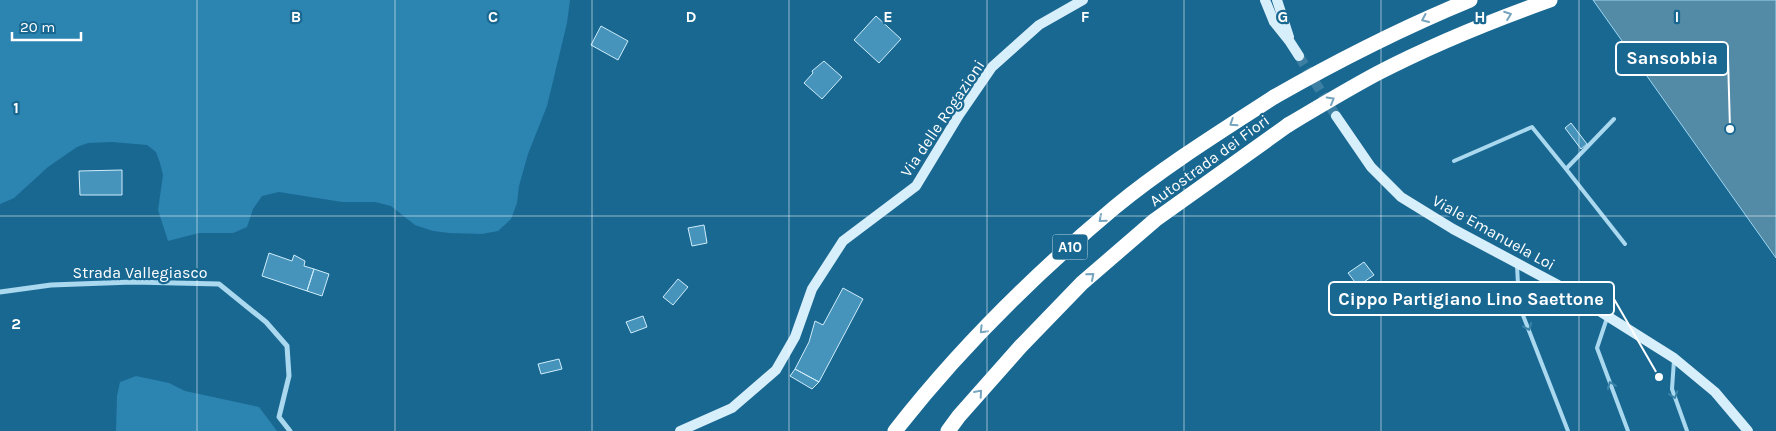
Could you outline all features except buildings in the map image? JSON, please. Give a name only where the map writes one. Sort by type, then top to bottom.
[{"type":"highway","name":"Autostrada dei Fiori","points":[[895,431],[946,370],[984,329],[1116,206],[1198,147],[1274,96],[1322,69],[1421,20],[1470,0]]},
{"type":"highway","name":"Autostrada dei Fiori","points":[[948,431],[1021,346],[1082,283],[1155,220],[1288,124],[1378,73],[1437,44],[1550,0]]},
{"type":"street","name":"Via delle Rogazioni","points":[[680,431],[732,408],[776,370],[795,337],[812,289],[844,241],[916,186],[959,115],[992,66],[1039,25],[1083,0]]},
{"type":"street","points":[[1264,0],[1274,22],[1299,56]]},
{"type":"street","points":[[1277,0],[1290,42]]},
{"type":"street","name":"Viale Emanuela Loi","points":[[1336,116],[1371,167],[1401,196],[1453,229],[1558,285],[1674,358],[1715,392],[1748,431]]},
{"type":"street","name":"Strada Vallegiasco","points":[[0,292],[51,285],[97,283],[219,284],[266,322],[287,346],[289,376],[279,417],[290,431]]},
{"type":"lane","points":[[1566,169],[1614,120]]},
{"type":"lane","points":[[1454,161],[1532,126],[1625,244]]},
{"type":"lane","points":[[1517,263],[1519,305],[1568,431]]},
{"type":"lane","points":[[1608,316],[1597,348],[1628,431]]},
{"type":"lane","points":[[1674,358],[1672,389],[1687,431]]},
{"type":"shaded area","points":[[0,0],[570,0],[567,23],[547,106],[528,154],[519,186],[517,203],[511,219],[498,231],[482,234],[433,231],[415,225],[391,206],[375,202],[342,202],[279,192],[262,196],[253,209],[247,227],[233,233],[199,233],[168,241],[158,210],[163,175],[156,152],[147,145],[112,142],[88,143],[77,147],[48,167],[14,198],[0,204]]},
{"type":"shaded area","points":[[1593,0],[1776,0],[1776,258]]},
{"type":"shaded area","points":[[136,376],[169,383],[185,391],[259,407],[277,431],[116,431],[117,396],[120,382]]},
{"type":"tunnel","points":[[1299,56],[1336,116]]},
{"type":"place","name":"Sansobbia","points":[[1730,129]]},
{"type":"place","name":"Cippo Partigiano Lino Saettone","points":[[1659,377]]}]
